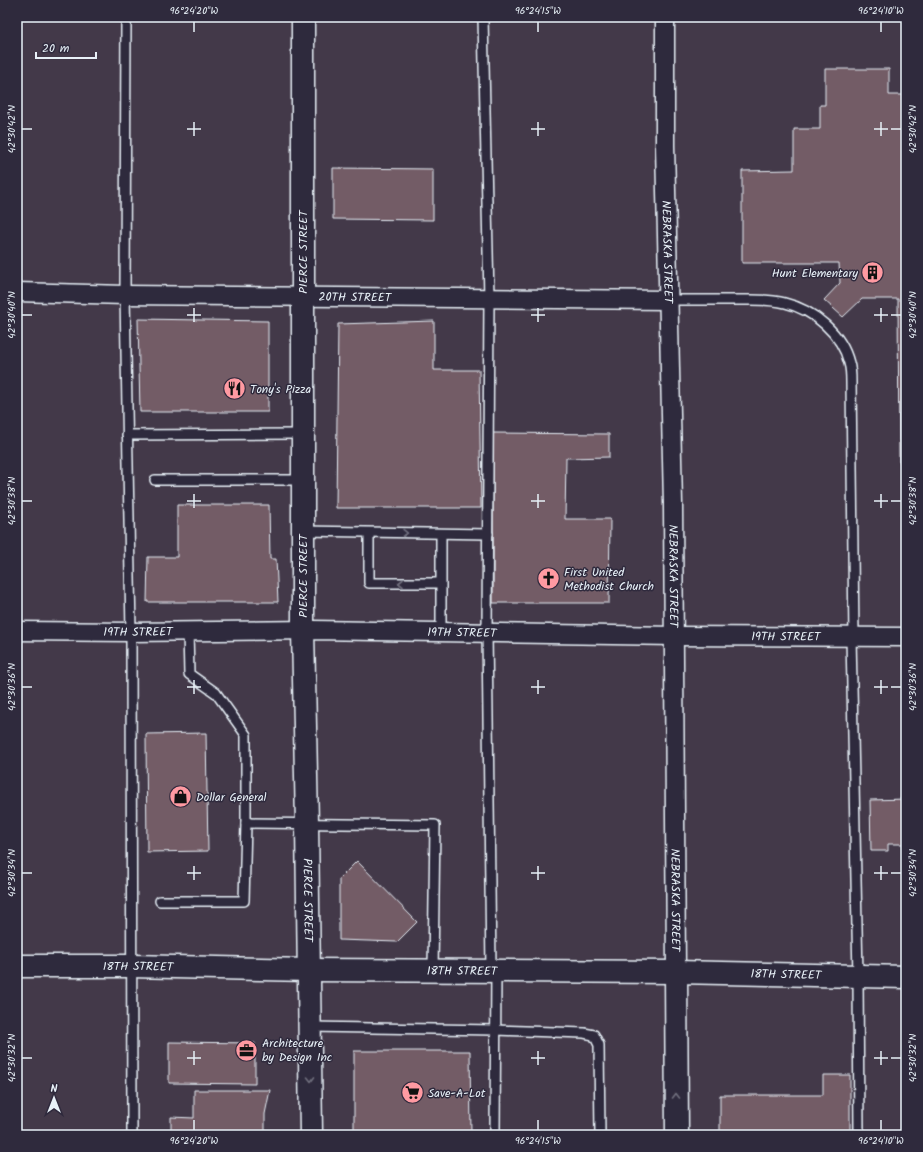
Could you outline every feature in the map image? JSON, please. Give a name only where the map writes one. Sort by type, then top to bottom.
[{"type":"main road","name":"PIERCE STREET","points":[[303,17],[302,630],[310,970],[311,1135]]},
{"type":"main road","name":"18TH STREET","points":[[17,966],[131,966],[310,970],[676,972],[906,977]]},
{"type":"main road","name":"NEBRASKA STREET","points":[[676,972],[677,1135]]},
{"type":"street","name":"NEBRASKA STREET","points":[[665,17],[665,145],[675,636],[676,972]]},
{"type":"street","name":"20TH STREET","points":[[17,292],[124,295],[668,300]]},
{"type":"street","name":"19TH STREET","points":[[17,631],[131,632],[302,630],[675,636],[906,637]]},
{"type":"lane","points":[[126,17],[124,295],[131,632],[132,1135]]},
{"type":"lane","points":[[483,17],[489,298],[487,632],[495,1030],[495,1135]]},
{"type":"lane","points":[[668,300],[761,300],[785,302],[804,309],[827,326],[838,339],[849,362],[851,382],[852,637],[858,976],[859,1135]]},
{"type":"lane","points":[[127,435],[303,434]]},
{"type":"lane","points":[[155,480],[303,480]]},
{"type":"lane","points":[[303,531],[488,534]]},
{"type":"lane","points":[[369,533],[369,583],[440,583]]},
{"type":"lane","points":[[441,534],[441,632]]},
{"type":"lane","points":[[160,902],[244,902],[246,735],[216,693],[189,674],[188,631]]},
{"type":"lane","points":[[246,823],[435,824],[433,970]]},
{"type":"lane","points":[[310,1027],[495,1030],[584,1033],[594,1035],[599,1045],[600,1135]]},
{"type":"building","name":"Hunt Elementary","points":[[825,69],[889,69],[889,95],[906,95],[906,462],[899,462],[898,299],[862,299],[843,317],[824,300],[840,283],[839,263],[742,263],[742,171],[794,170],[794,129],[820,129],[820,105],[825,105]]},
{"type":"building","points":[[333,168],[433,169],[433,220],[333,219]]},
{"type":"building","points":[[138,319],[268,321],[268,412],[140,412]]},
{"type":"building","points":[[434,321],[434,370],[479,370],[481,508],[336,508],[338,324]]},
{"type":"building","points":[[493,433],[609,434],[609,457],[566,458],[565,519],[610,519],[609,603],[493,603]]},
{"type":"building","points":[[177,505],[269,505],[270,559],[276,559],[278,602],[147,602],[148,557],[177,557]]},
{"type":"building","points":[[206,733],[208,851],[147,852],[146,734]]},
{"type":"building","points":[[906,799],[906,844],[888,844],[888,851],[871,851],[870,800]]},
{"type":"building","points":[[357,861],[417,922],[397,942],[339,940],[339,879]]},
{"type":"building","points":[[169,1042],[255,1043],[255,1084],[169,1083]]},
{"type":"building","name":"Save-A-Lot","points":[[354,1051],[470,1051],[471,1135],[354,1135]]},
{"type":"building","points":[[823,1075],[850,1075],[850,1135],[720,1134],[720,1095],[823,1095]]},
{"type":"building","points":[[194,1090],[270,1090],[265,1114],[265,1135],[171,1135],[171,1117],[194,1118]]},
{"type":"place","name":"Hunt Elementary","points":[[873,273]]},
{"type":"place","name":"Tony's Pizza","points":[[235,389]]},
{"type":"place","name":"First United Methodist Church","points":[[549,579]]},
{"type":"place","name":"Dollar General","points":[[181,797]]},
{"type":"place","name":"Architecture by Design Inc","points":[[247,1050]]},
{"type":"place","name":"Save-A-Lot","points":[[412,1093]]}]
